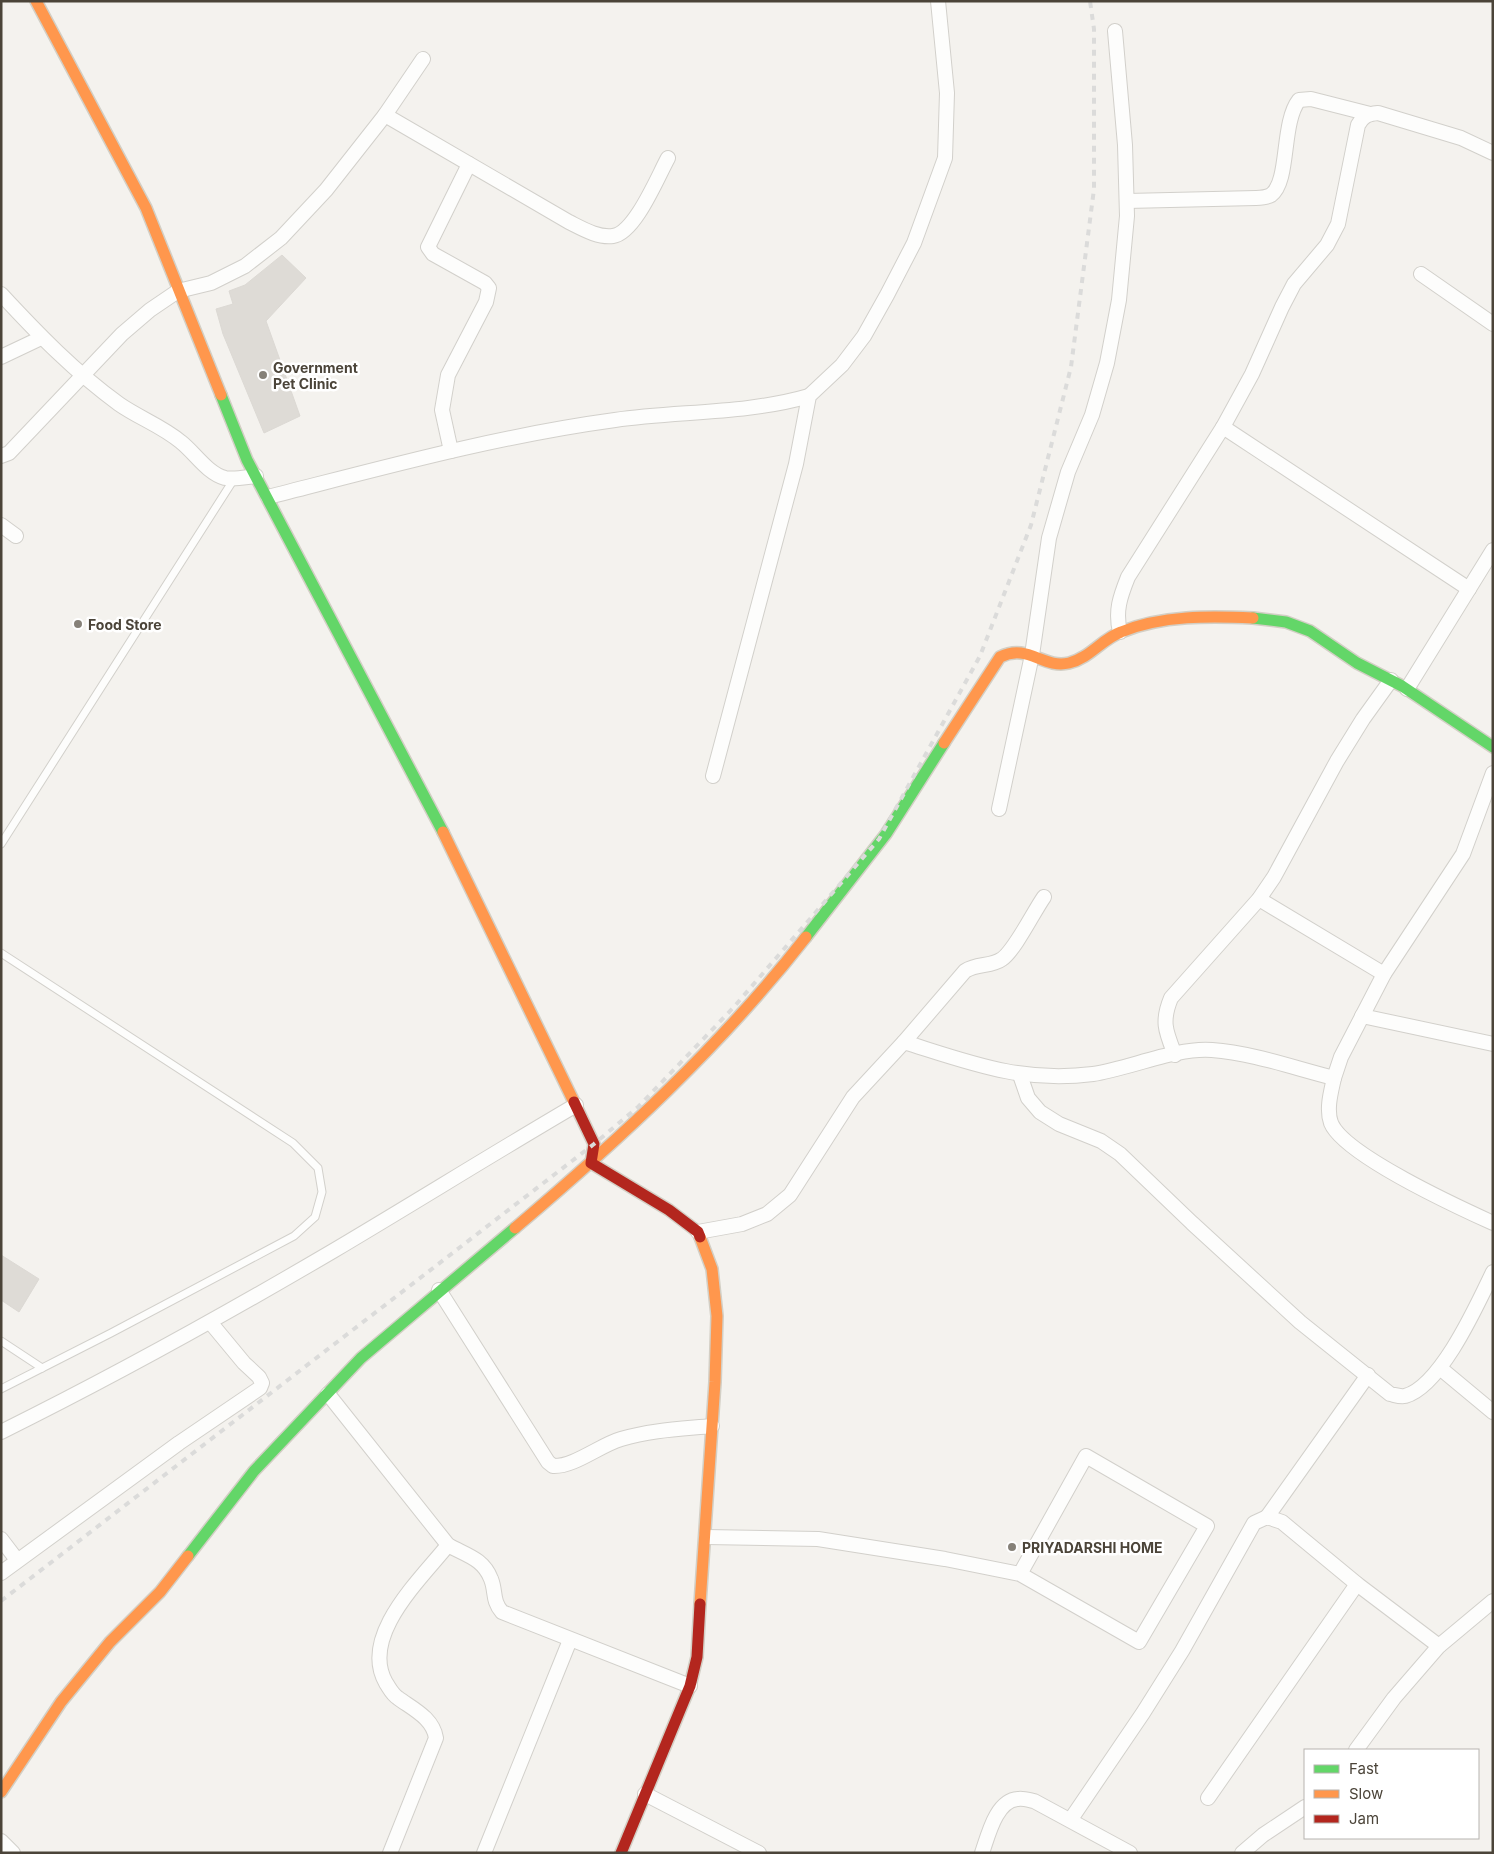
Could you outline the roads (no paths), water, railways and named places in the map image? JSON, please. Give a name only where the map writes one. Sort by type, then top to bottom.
[{"type":"street","points":[[36,1],[146,208],[247,460],[477,898],[576,1105],[594,1144],[590,1163]]},
{"type":"street","points":[[268,497],[451,452],[614,420],[778,405],[809,396],[842,365],[864,336],[888,295],[914,242],[944,158],[947,93],[938,1]]},
{"type":"street","points":[[999,809],[1032,655],[1049,538],[1068,472],[1092,415],[1107,363],[1119,300],[1127,201],[1125,145],[1115,31]]},
{"type":"street","points":[[1,456],[9,453],[122,334],[150,310],[178,291],[211,283],[245,266],[281,238],[326,190],[385,115],[423,59]]},
{"type":"street","points":[[1127,201],[1256,198],[1270,196],[1277,188],[1281,177],[1292,108],[1299,100],[1311,99],[1370,114]]},
{"type":"street","points":[[1120,632],[1116,618],[1118,602],[1128,578],[1223,427],[1252,374],[1294,284],[1327,245],[1338,224],[1358,125],[1362,118],[1378,113],[1461,138],[1493,153]]},
{"type":"street","points":[[385,115],[569,222],[597,235],[614,236],[626,230],[635,218],[668,158]]},
{"type":"street","points":[[451,452],[442,410],[448,375],[486,302],[490,288],[485,283],[433,254],[428,247],[469,164]]},
{"type":"street","points":[[1421,274],[1493,324]]},
{"type":"street","points":[[1,294],[42,338],[82,375],[138,417],[181,442],[213,472],[225,478],[235,479],[256,476]]},
{"type":"street","points":[[1,357],[42,338]]},
{"type":"street","points":[[713,776],[796,464],[809,396]]},
{"type":"street","points":[[1223,427],[1469,589]]},
{"type":"street","points":[[1,525],[16,536]]},
{"type":"street","points":[[1407,689],[1493,550]]},
{"type":"street","points":[[1,1792],[61,1702],[110,1642],[160,1592],[254,1471],[286,1435],[361,1358],[590,1163],[657,1102],[725,1032],[798,947],[886,834],[1000,657],[1009,650],[1020,650],[1045,661],[1063,664],[1078,660],[1120,632],[1148,624],[1178,619],[1216,618],[1280,622],[1301,626],[1315,633],[1358,663],[1407,689],[1493,747]]},
{"type":"street","points":[[1175,1055],[1165,1029],[1165,1013],[1171,998],[1259,899],[1291,848],[1337,761],[1391,680]]},
{"type":"street","points":[[1491,783],[1463,854],[1384,974],[1362,1016],[1334,1078],[1328,1107],[1331,1124],[1342,1137],[1397,1175],[1446,1202],[1493,1223]]},
{"type":"street","points":[[698,1232],[750,1221],[767,1214],[790,1195],[853,1097],[904,1042],[965,971],[974,965],[993,963],[1008,954],[1044,897]]},
{"type":"street","points":[[1259,899],[1384,974]]},
{"type":"street","points":[[1362,1016],[1493,1044]]},
{"type":"street","points":[[904,1042],[985,1067],[1020,1075],[1056,1077],[1094,1074],[1175,1055],[1210,1050],[1244,1055],[1334,1078]]},
{"type":"street","points":[[1020,1075],[1028,1098],[1040,1112],[1060,1124],[1101,1141],[1120,1154],[1192,1224],[1300,1322],[1390,1394],[1402,1397],[1416,1391],[1440,1368],[1493,1272]]},
{"type":"street","points":[[1,1432],[90,1388],[210,1322],[334,1251],[576,1105]]},
{"type":"street","points":[[590,1163],[669,1210],[698,1232],[712,1269],[717,1316],[706,1537],[697,1657],[690,1686],[621,1853]]},
{"type":"street","points":[[439,1290],[548,1462],[553,1466],[565,1465],[619,1439],[655,1431],[712,1426]]},
{"type":"street","points":[[1,1573],[179,1443],[260,1388],[262,1383],[260,1377],[244,1363],[210,1322]]},
{"type":"street","points":[[1440,1368],[1493,1412]]},
{"type":"street","points":[[1071,1820],[1177,1659],[1254,1523],[1267,1517],[1368,1375]]},
{"type":"street","points":[[328,1394],[448,1545],[476,1558],[485,1569],[492,1579],[496,1605],[502,1612],[690,1686]]},
{"type":"street","points":[[706,1537],[818,1539],[945,1559],[1020,1574],[1139,1642],[1207,1526],[1086,1456],[1020,1574]]},
{"type":"street","points":[[1267,1517],[1282,1522],[1357,1584],[1439,1646]]},
{"type":"street","points":[[1,1539],[17,1560]]},
{"type":"street","points":[[390,1853],[436,1738],[435,1728],[428,1720],[393,1694],[381,1674],[378,1652],[383,1634],[393,1615],[448,1545]]},
{"type":"street","points":[[1208,1798],[1357,1584]]},
{"type":"street","points":[[1357,1749],[1394,1698],[1439,1646],[1493,1601]]},
{"type":"street","points":[[484,1853],[570,1640]]},
{"type":"street","points":[[645,1794],[759,1853]]},
{"type":"street","points":[[982,1853],[1004,1805],[1017,1798],[1034,1801],[1130,1853]]},
{"type":"street","points":[[1242,1853],[1263,1835],[1304,1808]]},
{"type":"street","points":[[1,1841],[13,1853]]},
{"type":"lane","points":[[1,844],[235,479]]},
{"type":"lane","points":[[1,953],[293,1143],[318,1168],[322,1192],[315,1217],[294,1236],[1,1389]]},
{"type":"lane","points":[[1,1340],[42,1368]]},
{"type":"railway","points":[[1,1601],[594,1144],[638,1107],[733,1008],[879,839],[980,656],[1031,525],[1071,367],[1094,189],[1094,29],[1090,1]]},
{"type":"place","name":"Government Pet Clinic","points":[[263,375]]},
{"type":"place","name":"Food Store","points":[[78,624]]},
{"type":"place","name":"PRIYADARSHI HOME","points":[[1012,1547]]}]
